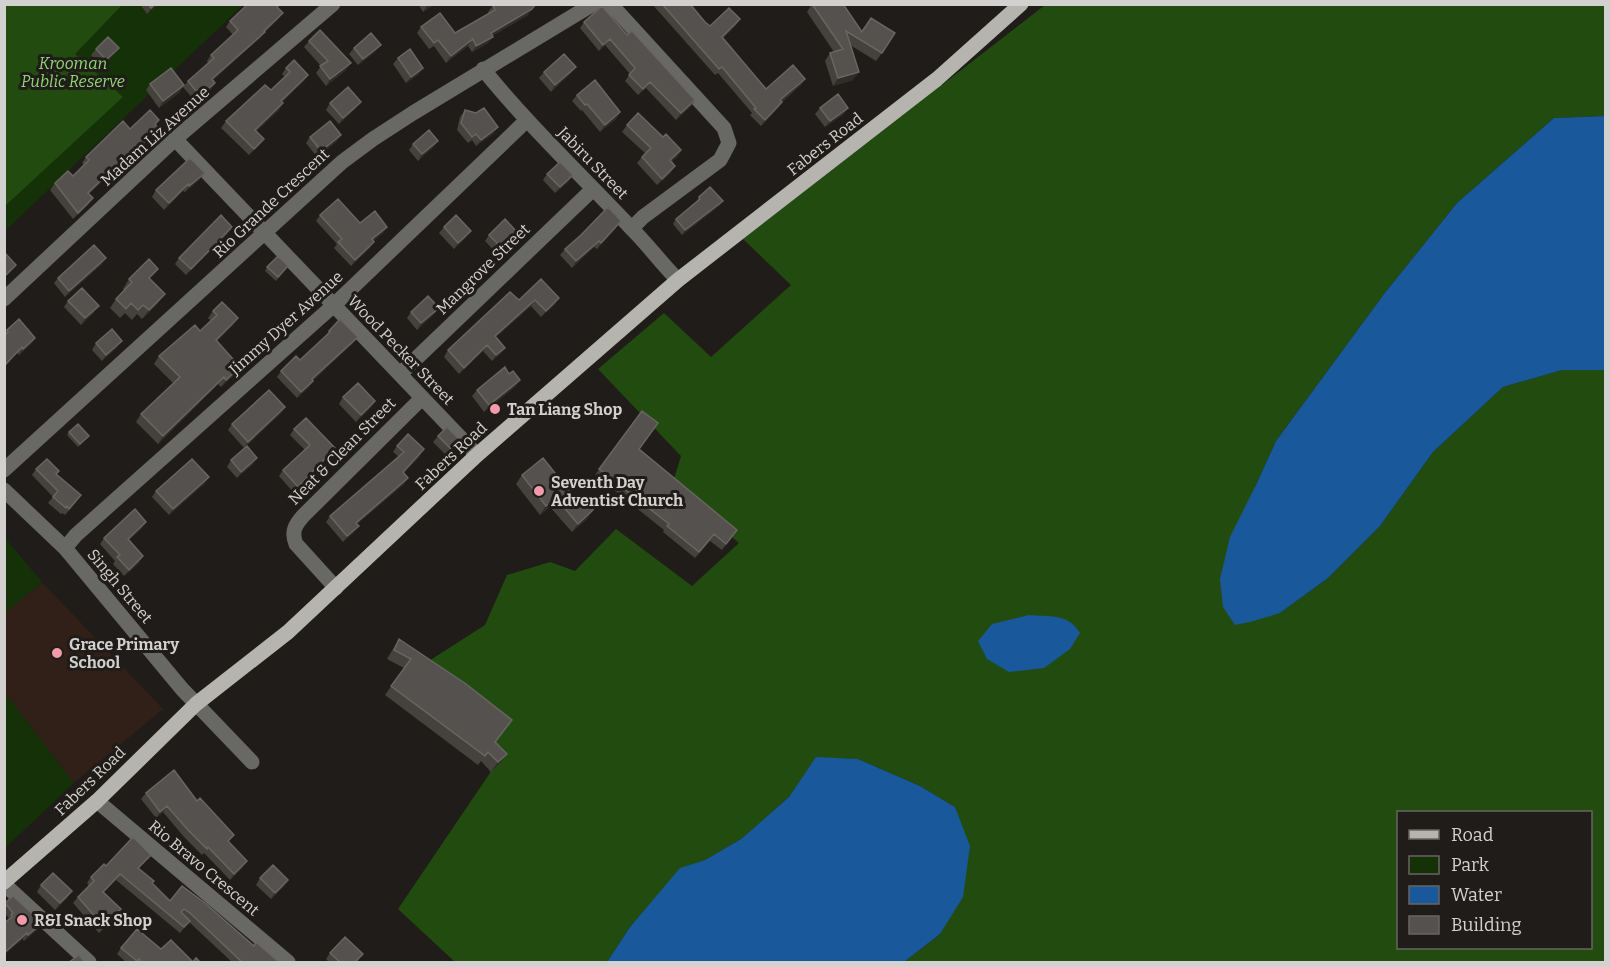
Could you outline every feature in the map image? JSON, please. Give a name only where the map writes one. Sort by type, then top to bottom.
[{"type":"main road","name":"Fabers Road","points":[[4,883],[97,801],[196,704],[288,632],[477,455],[678,280],[937,79],[1021,4]]},
{"type":"street","name":"Madam Liz Avenue","points":[[4,299],[176,139],[333,4]]},
{"type":"street","name":"Rio Grande Crescent","points":[[4,470],[342,162],[483,69],[592,4]]},
{"type":"street","points":[[606,4],[617,11],[724,128],[729,143],[720,160],[643,217],[632,228]]},
{"type":"street","name":"Jabiru Street","points":[[483,69],[527,120],[592,190],[632,228],[678,280]]},
{"type":"street","name":"Jimmy Dyer Avenue","points":[[65,548],[76,535],[334,305],[527,120]]},
{"type":"street","name":"Wood Pecker Street","points":[[176,139],[477,455]]},
{"type":"street","name":"Mangrove Street","points":[[399,374],[592,190]]},
{"type":"street","name":"Neat & Clean Street","points":[[336,588],[296,544],[292,536],[294,528],[303,516],[422,398]]},
{"type":"street","name":"Singh Street","points":[[4,490],[65,548],[196,704],[252,762]]},
{"type":"street","name":"Rio Bravo Crescent","points":[[97,801],[288,963]]},
{"type":"street","points":[[4,883],[89,963]]},
{"type":"shaded area","name":"Grace Primary School","points":[[42,582],[163,709],[74,783],[5,693],[5,613]]},
{"type":"green space","points":[[5,4],[122,5],[75,54],[123,97],[5,206]]},
{"type":"green space","name":"Krooman Public Reserve","points":[[5,5],[243,5],[5,231]]},
{"type":"green space","points":[[1045,5],[1605,5],[1605,116],[1554,118],[1457,203],[1384,294],[1276,441],[1255,487],[1280,613],[1328,578],[1380,526],[1433,452],[1503,387],[1562,370],[1605,370],[1605,962],[904,962],[940,934],[955,807],[920,786],[858,759],[816,758],[789,797],[741,839],[705,860],[680,869],[630,927],[607,962],[455,962],[398,909],[490,773],[491,733],[418,668],[485,625],[507,575],[550,562],[575,571],[616,529],[692,586],[739,543],[672,485],[681,456],[598,369],[664,313],[711,357],[791,285],[743,239]]},
{"type":"green space","points":[[5,538],[42,582],[5,613]]},
{"type":"green space","points":[[5,693],[74,783],[5,848]]},
{"type":"water","points":[[1605,116],[1605,370],[1562,370],[1503,387],[1433,452],[1380,526],[1328,578],[1280,613],[1235,625],[1223,607],[1220,579],[1230,537],[1276,441],[1384,294],[1457,203],[1554,118]]},
{"type":"water","points":[[1029,615],[1064,619],[1080,633],[1070,649],[1044,668],[1009,672],[987,659],[978,641],[992,624]]},
{"type":"water","points":[[816,757],[858,759],[920,786],[955,807],[970,846],[963,897],[940,934],[904,962],[607,962],[630,927],[680,868],[705,860],[741,839],[789,797]]},
{"type":"building","points":[[248,4],[281,4],[277,7],[283,13],[212,79],[215,83],[200,96],[188,81],[214,58],[211,55],[238,30],[230,21]]},
{"type":"building","points":[[494,4],[536,4],[532,9],[491,33],[493,37],[476,46],[473,39],[451,56],[438,40],[434,43],[421,27],[440,13],[455,33],[495,10]]},
{"type":"building","points":[[662,4],[690,4],[710,26],[729,8],[740,19],[722,37],[766,89],[793,65],[805,79],[780,100],[782,102],[765,120],[722,67],[719,69]]},
{"type":"building","points":[[812,4],[843,4],[862,32],[871,18],[895,33],[882,53],[846,31],[859,72],[838,78],[830,53],[843,49]]},
{"type":"building","points":[[602,6],[627,35],[632,31],[695,100],[681,113],[650,82],[643,89],[629,75],[635,68],[610,39],[603,45],[584,22]]},
{"type":"building","points":[[320,30],[351,63],[330,79],[320,66],[328,61],[309,41]]},
{"type":"building","points":[[371,33],[381,45],[363,59],[354,48]]},
{"type":"building","points":[[108,37],[119,48],[106,60],[96,49]]},
{"type":"building","points":[[410,49],[423,68],[411,77],[398,58]]},
{"type":"building","points":[[564,54],[576,67],[555,85],[544,72]]},
{"type":"building","points":[[294,60],[308,75],[255,130],[264,139],[254,149],[226,121],[265,85],[271,90],[290,72],[286,68]]},
{"type":"building","points":[[171,68],[184,85],[163,101],[150,84]]},
{"type":"building","points":[[595,80],[620,112],[605,125],[577,95]]},
{"type":"building","points":[[348,87],[361,102],[343,118],[330,103]]},
{"type":"building","points":[[838,94],[848,108],[830,121],[820,108]]},
{"type":"building","points":[[484,108],[498,127],[481,140],[476,134],[472,137],[461,123],[465,110],[476,113]]},
{"type":"building","points":[[150,110],[159,120],[155,124],[158,128],[132,157],[129,153],[88,193],[93,198],[78,213],[55,183],[68,171],[73,176],[89,160],[86,157],[123,121],[130,129]]},
{"type":"building","points":[[638,113],[663,137],[666,134],[681,150],[670,160],[675,166],[662,179],[642,157],[651,148],[627,125]]},
{"type":"building","points":[[330,121],[341,135],[321,151],[310,137]]},
{"type":"building","points":[[429,130],[438,141],[422,154],[413,144]]},
{"type":"building","points":[[190,158],[205,173],[189,186],[188,184],[169,203],[156,190]]},
{"type":"building","points":[[560,162],[573,175],[560,187],[547,174]]},
{"type":"building","points":[[710,187],[723,201],[685,230],[676,219],[700,199],[699,197]]},
{"type":"building","points":[[338,199],[360,223],[375,211],[387,227],[372,239],[374,242],[355,260],[338,242],[342,239],[320,215]]},
{"type":"building","points":[[608,207],[621,221],[601,243],[599,241],[576,261],[565,249]]},
{"type":"building","points":[[221,215],[232,227],[191,269],[179,258]]},
{"type":"building","points":[[456,215],[471,231],[458,243],[444,227]]},
{"type":"building","points":[[505,219],[517,232],[501,247],[489,235]]},
{"type":"building","points":[[94,245],[106,258],[69,291],[58,278]]},
{"type":"building","points":[[4,252],[16,265],[5,276],[4,275]]},
{"type":"building","points":[[278,256],[288,266],[278,277],[267,267]]},
{"type":"building","points":[[149,259],[158,269],[149,278],[165,294],[149,310],[143,305],[138,310],[131,303],[126,309],[116,299],[132,282],[129,279]]},
{"type":"building","points":[[541,279],[559,298],[546,311],[535,300],[495,336],[505,348],[496,355],[487,345],[464,368],[448,350],[510,292],[519,300]]},
{"type":"building","points":[[82,288],[99,306],[85,318],[68,301]]},
{"type":"building","points":[[428,296],[439,308],[421,323],[411,312]]},
{"type":"building","points":[[222,302],[238,318],[216,340],[240,367],[226,380],[224,377],[163,436],[141,414],[180,377],[159,356],[195,325],[200,331],[217,315],[213,311]]},
{"type":"building","points":[[19,319],[35,338],[23,349],[22,347],[4,366],[4,336]]},
{"type":"building","points":[[340,319],[358,337],[301,392],[281,371],[296,356],[300,360],[330,332]]},
{"type":"building","points":[[112,329],[122,341],[106,355],[96,343]]},
{"type":"building","points":[[505,367],[509,374],[513,371],[520,380],[489,405],[477,390]]},
{"type":"building","points":[[358,383],[375,401],[361,415],[343,397]]},
{"type":"building","points":[[269,390],[285,407],[248,442],[232,424]]},
{"type":"building","points":[[642,411],[658,423],[639,449],[737,530],[726,544],[714,534],[699,552],[667,526],[669,524],[599,469]]},
{"type":"building","points":[[306,418],[335,448],[298,487],[283,470],[310,445],[294,429]]},
{"type":"building","points":[[78,424],[89,436],[80,444],[69,432]]},
{"type":"building","points":[[447,427],[460,440],[451,449],[438,436]]},
{"type":"building","points":[[408,434],[424,449],[403,472],[408,478],[356,523],[359,526],[347,536],[330,516],[404,452],[397,446]]},
{"type":"building","points":[[247,446],[257,458],[241,472],[231,460]]},
{"type":"building","points":[[543,458],[578,502],[583,498],[593,510],[578,524],[556,498],[546,506],[522,475]]},
{"type":"building","points":[[47,459],[59,471],[56,474],[81,495],[69,509],[53,497],[58,491],[36,469]]},
{"type":"building","points":[[192,459],[209,477],[173,509],[156,491]]},
{"type":"building","points":[[135,509],[146,522],[128,539],[143,556],[129,570],[117,557],[120,555],[104,538]]},
{"type":"building","points":[[399,639],[466,684],[512,720],[495,742],[507,754],[498,762],[488,752],[485,756],[391,686],[411,659],[394,650]]},
{"type":"building","points":[[174,770],[197,801],[200,798],[234,835],[228,841],[247,861],[234,874],[188,830],[167,806],[160,812],[146,793]]},
{"type":"building","points":[[133,837],[151,855],[138,868],[154,881],[152,883],[170,901],[182,886],[254,946],[256,942],[280,963],[243,963],[190,913],[184,909],[181,912],[190,921],[184,927],[120,874],[103,892],[121,909],[104,927],[78,897],[94,881],[91,877],[104,864],[106,866]]},
{"type":"building","points":[[273,865],[288,880],[275,893],[260,878]]},
{"type":"building","points":[[53,873],[72,891],[60,903],[41,885]]},
{"type":"building","name":"R&I Snack Shop","points":[[13,896],[42,923],[4,953],[4,923],[12,917],[13,913],[5,903]]},
{"type":"building","points":[[137,929],[161,949],[171,940],[193,962],[196,958],[201,963],[142,963],[139,959],[137,961],[121,948]]},
{"type":"building","points":[[345,937],[363,954],[354,963],[341,963],[330,953]]},
{"type":"building","points":[[79,955],[85,963],[68,963]]},
{"type":"place","name":"Tan Liang Shop","points":[[495,409]]},
{"type":"place","name":"Seventh Day Adventist Church","points":[[539,491]]},
{"type":"place","name":"Grace Primary School","points":[[57,653]]},
{"type":"place","name":"R&I Snack Shop","points":[[22,920]]}]
